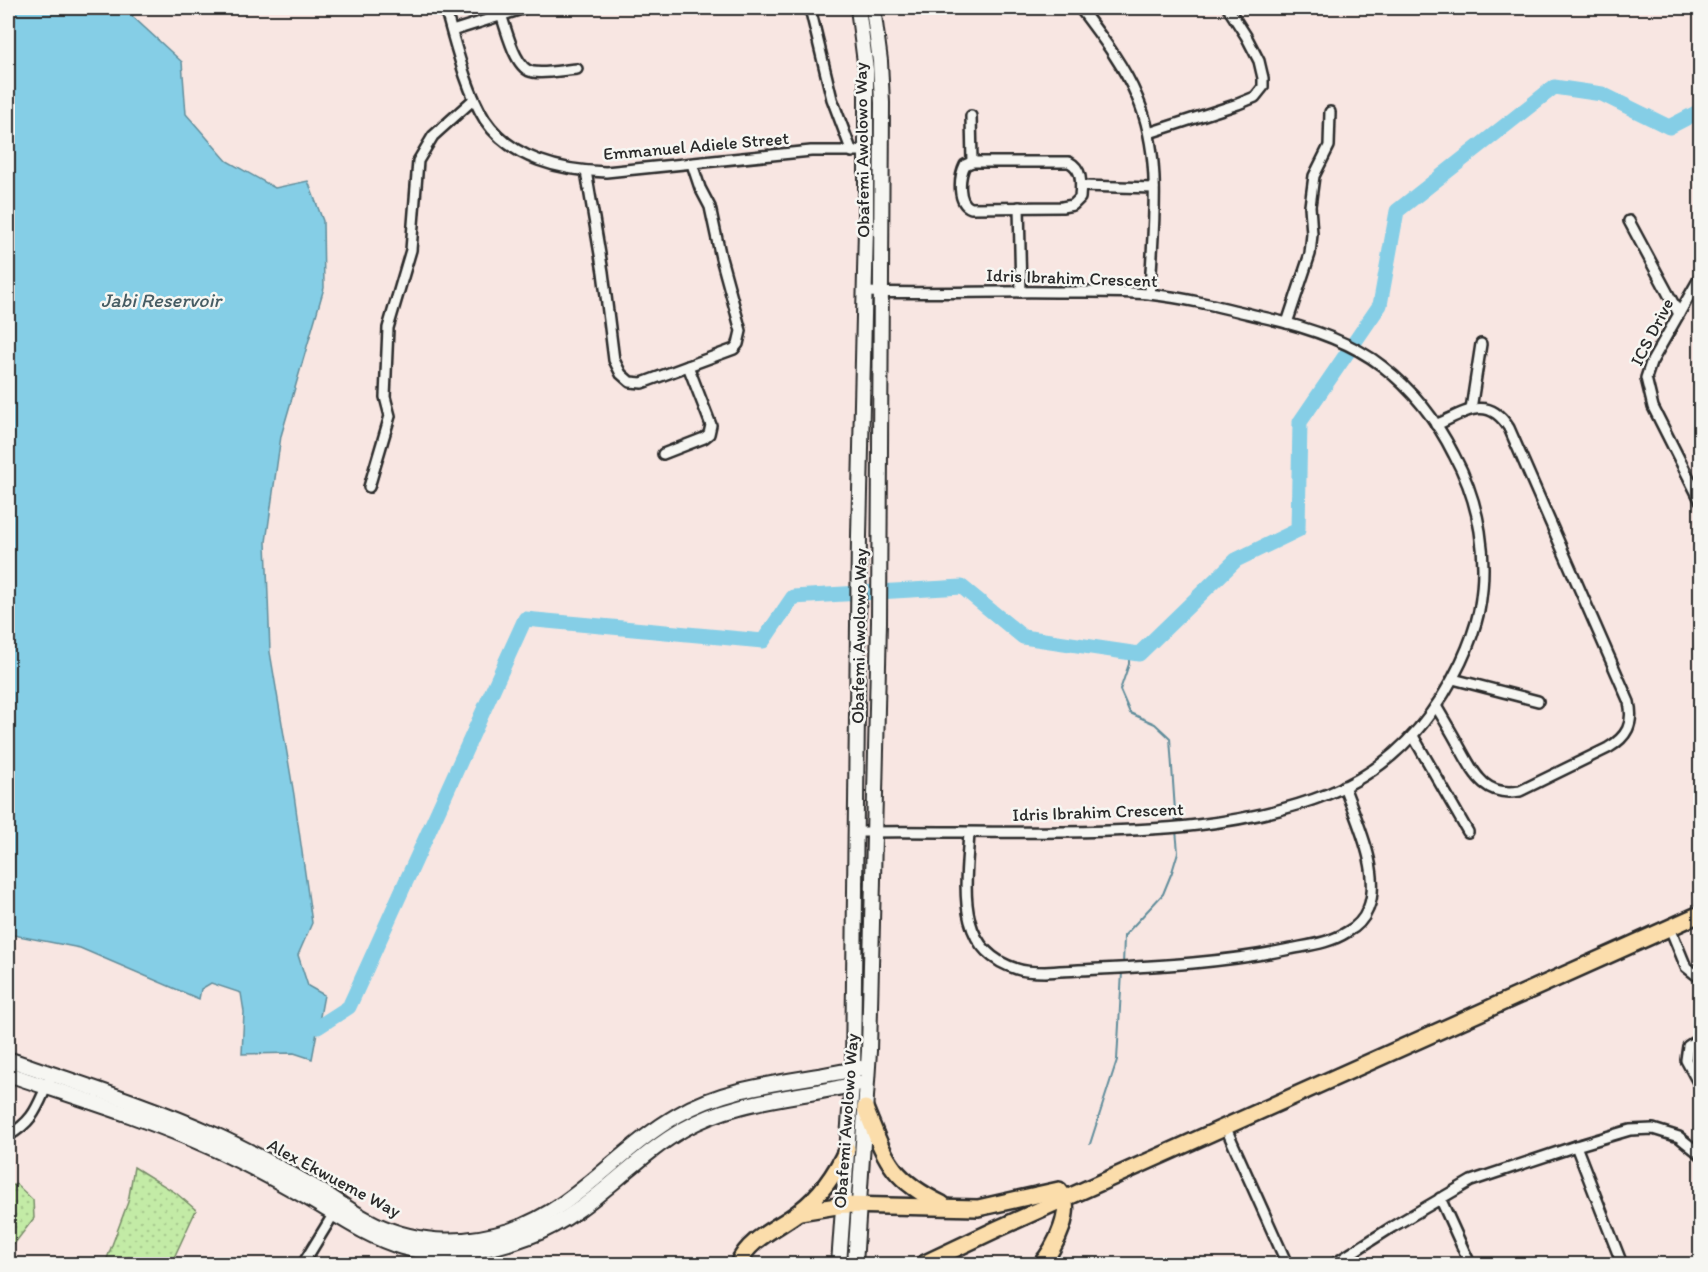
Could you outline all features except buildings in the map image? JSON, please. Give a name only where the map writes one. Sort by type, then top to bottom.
[{"type":"main road","name":"Obafemi Awolowo Way","points":[[855,1258],[847,1149],[853,1069],[859,536],[865,292],[859,151],[866,70],[858,8]]},
{"type":"main road","name":"Obafemi Awolowo Way","points":[[839,1264],[851,1205],[865,1108],[868,1066],[879,622],[882,103],[880,61],[873,8]]},
{"type":"main road","points":[[923,1264],[997,1228],[1701,914]]},
{"type":"main road","name":"Alex Ekwueme Way","points":[[8,1059],[49,1081]]},
{"type":"main road","name":"Alex Ekwueme Way","points":[[336,1208],[388,1230],[420,1238],[457,1241],[496,1235],[549,1214],[583,1190],[663,1124],[698,1104],[733,1092],[868,1066]]},
{"type":"main road","name":"Alex Ekwueme Way","points":[[8,1074],[49,1081],[162,1113],[217,1136],[309,1184],[336,1208],[382,1240],[417,1250],[456,1253],[504,1245],[534,1235],[573,1214],[615,1182],[645,1155],[683,1129],[700,1121],[753,1103],[866,1081]]},
{"type":"main road","points":[[865,1108],[883,1152],[893,1169],[920,1193],[950,1208]]},
{"type":"main road","points":[[738,1264],[752,1245],[800,1212],[821,1192],[831,1179],[847,1149]]},
{"type":"main road","points":[[800,1212],[851,1205],[978,1208],[994,1206],[1056,1189],[1062,1191],[1065,1198],[1065,1214],[1057,1239],[1041,1264]]},
{"type":"street","name":"Emmanuel Adiele Street","points":[[445,8],[474,99],[486,121],[503,141],[550,165],[606,172],[812,151],[859,151]]},
{"type":"street","points":[[452,31],[525,8]]},
{"type":"street","points":[[810,8],[832,99],[859,151]]},
{"type":"street","points":[[1080,8],[1116,57],[1138,99],[1149,133],[1154,165],[1150,294]]},
{"type":"street","points":[[1149,133],[1238,104],[1255,97],[1263,87],[1259,61],[1228,8]]},
{"type":"street","points":[[501,15],[517,60],[524,69],[532,72],[577,69]]},
{"type":"street","points":[[369,487],[390,416],[385,397],[388,328],[411,250],[418,161],[433,136],[474,99]]},
{"type":"street","points":[[1287,323],[1310,254],[1312,234],[1310,206],[1320,159],[1329,146],[1330,112]]},
{"type":"street","points":[[971,116],[972,162]]},
{"type":"street","points":[[972,162],[1069,162],[1075,165],[1080,172],[1080,198],[1073,205],[971,208],[965,206],[962,201],[962,172],[965,165],[972,162]]},
{"type":"street","points":[[586,171],[615,360],[621,374],[630,382],[642,383],[734,350],[740,337],[741,331],[710,207],[700,188],[692,164]]},
{"type":"street","points":[[1081,186],[1154,188]]},
{"type":"street","points":[[1019,207],[1021,292]]},
{"type":"street","points":[[1629,221],[1679,314]]},
{"type":"street","name":"ICS Drive","points":[[1701,277],[1652,363],[1646,378],[1653,407],[1701,500]]},
{"type":"street","name":"Idris Ibrahim Crescent","points":[[856,832],[1123,831],[1184,826],[1259,814],[1327,794],[1378,766],[1413,736],[1429,718],[1453,679],[1470,642],[1478,618],[1482,592],[1482,545],[1477,515],[1466,480],[1446,439],[1409,390],[1379,363],[1329,336],[1287,323],[1199,302],[1150,294],[865,292]]},
{"type":"street","points":[[1471,409],[1481,344]]},
{"type":"street","points":[[663,454],[709,434],[711,425],[688,366]]},
{"type":"street","points":[[1436,425],[1471,409],[1484,408],[1494,411],[1503,418],[1629,702],[1631,713],[1630,724],[1620,741],[1520,791],[1508,794],[1485,784],[1474,773],[1436,706]]},
{"type":"street","points":[[1453,679],[1538,701]]},
{"type":"street","points":[[1413,736],[1468,832]]},
{"type":"street","points":[[969,833],[967,914],[982,949],[997,962],[1019,970],[1045,972],[1222,961],[1327,941],[1348,932],[1361,921],[1369,907],[1373,888],[1370,861],[1344,786]]},
{"type":"street","points":[[1670,928],[1686,967],[1701,978]]},
{"type":"street","points":[[1701,1038],[1688,1046],[1686,1056],[1701,1086]]},
{"type":"street","points":[[8,1136],[28,1122],[40,1104],[49,1081]]},
{"type":"street","points":[[1226,1126],[1287,1264]]},
{"type":"street","points":[[1334,1264],[1471,1181],[1576,1146],[1629,1130],[1653,1129],[1679,1137],[1699,1149]]},
{"type":"street","points":[[1576,1146],[1622,1264]]},
{"type":"street","points":[[1440,1198],[1470,1264]]},
{"type":"street","points":[[303,1264],[336,1208]]},
{"type":"green space","points":[[134,1167],[176,1193],[196,1210],[171,1264],[105,1264],[128,1202]]},
{"type":"green space","points":[[16,1184],[33,1200],[34,1218],[15,1243],[8,1246],[8,1187]]},
{"type":"water","name":"Jabi Reservoir","points":[[14,8],[142,8],[132,16],[182,62],[186,114],[227,161],[275,188],[308,181],[323,221],[324,288],[281,436],[266,542],[270,652],[294,795],[312,923],[298,955],[308,986],[324,995],[312,1059],[294,1053],[242,1054],[244,1012],[241,993],[211,983],[201,989],[199,999],[80,948],[8,934],[8,15]]},
{"type":"waterway","points":[[318,1027],[349,1007],[525,619],[763,641],[793,597],[962,587],[1023,637],[1139,654],[1236,560],[1298,530],[1300,422],[1380,305],[1397,211],[1554,87],[1602,94],[1669,127],[1700,111]]},
{"type":"waterway","points":[[1129,653],[1129,664],[1120,690],[1130,713],[1155,724],[1170,738],[1176,825]]},
{"type":"waterway","points":[[1123,966],[1124,936],[1163,894],[1172,872],[1178,852],[1176,830]]},
{"type":"waterway","points":[[1090,1144],[1117,1060],[1122,972]]}]
